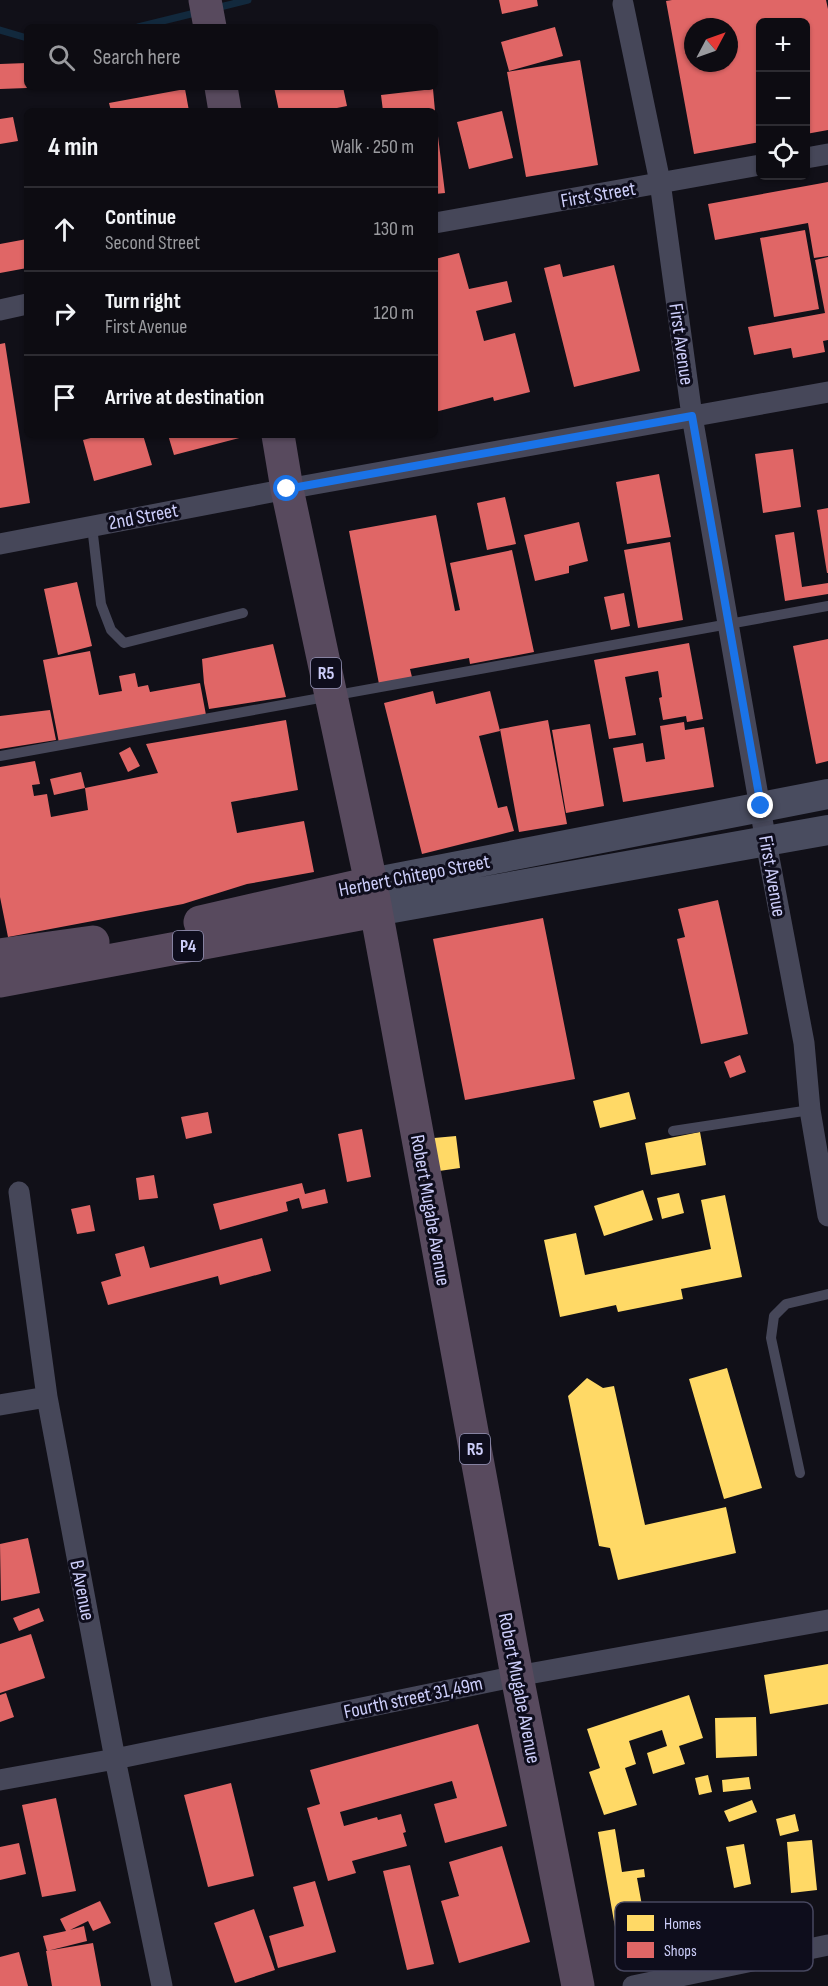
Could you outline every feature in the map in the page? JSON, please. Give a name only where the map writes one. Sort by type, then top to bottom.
[{"type":"highway","points":[[205,0],[209,24]]},
{"type":"highway","points":[[222,90],[224,108]]},
{"type":"highway","name":"Robert Mugabe Avenue","points":[[278,438],[287,489],[374,897],[517,1676],[578,1986]]},
{"type":"highway","name":"Herbert Chitepo Street","points":[[0,955],[374,897]]},
{"type":"highway","name":"Herbert Chitepo Street","points":[[0,981],[374,897]]},
{"type":"main road","name":"Herbert Chitepo Street","points":[[374,897],[761,806],[828,794]]},
{"type":"main road","name":"Herbert Chitepo Street","points":[[374,897],[766,842],[828,830]]},
{"type":"street","name":"First Avenue","points":[[623,4],[660,183],[692,416],[766,842],[804,1042],[810,1110],[828,1216]]},
{"type":"street","points":[[810,157],[828,154]]},
{"type":"street","name":"First Street","points":[[438,222],[756,166]]},
{"type":"street","points":[[0,310],[24,305]]},
{"type":"street","name":"2nd Street","points":[[0,544],[287,489],[828,392]]},
{"type":"street","name":"B Avenue","points":[[19,1192],[47,1396],[115,1759],[162,1986]]},
{"type":"street","points":[[0,1405],[47,1396]]},
{"type":"street","name":"Fourth street 31,49m","points":[[0,1780],[115,1759],[517,1676],[828,1620]]},
{"type":"street","points":[[813,1948],[828,1945]]},
{"type":"street","points":[[633,1986],[704,1971]]},
{"type":"lane","points":[[92,526],[101,604],[111,630],[124,644],[243,613]]},
{"type":"lane","points":[[0,756],[828,606]]},
{"type":"lane","points":[[673,1131],[810,1110]]},
{"type":"lane","points":[[800,1473],[771,1338],[774,1316],[786,1304],[828,1294]]},
{"type":"building: Homes","points":[[629,1092],[636,1119],[600,1128],[593,1101]]},
{"type":"building: Homes","points":[[700,1132],[706,1165],[651,1175],[645,1143]]},
{"type":"building: Homes","points":[[456,1136],[460,1168],[439,1171],[434,1138]]},
{"type":"building: Homes","points":[[643,1190],[653,1220],[604,1236],[594,1206]]},
{"type":"building: Homes","points":[[679,1193],[684,1213],[662,1219],[657,1198]]},
{"type":"building: Homes","points":[[725,1195],[742,1277],[681,1289],[683,1299],[618,1312],[616,1305],[560,1317],[544,1240],[576,1233],[585,1275],[711,1249],[701,1200]]},
{"type":"building: Homes","points":[[727,1368],[762,1488],[724,1499],[689,1379]]},
{"type":"building: Homes","points":[[587,1378],[603,1388],[614,1386],[645,1525],[726,1507],[736,1553],[618,1580],[610,1548],[599,1546],[568,1396]]},
{"type":"building: Homes","points":[[828,1664],[828,1704],[770,1714],[764,1675]]},
{"type":"building: Homes","points":[[689,1695],[703,1738],[679,1746],[685,1764],[653,1774],[647,1753],[667,1746],[662,1730],[629,1741],[636,1764],[625,1768],[637,1805],[604,1815],[589,1772],[600,1768],[587,1729]]},
{"type":"building: Homes","points":[[756,1717],[757,1756],[716,1758],[715,1718]]},
{"type":"building: Homes","points":[[708,1775],[712,1792],[699,1795],[695,1778]]},
{"type":"building: Homes","points":[[749,1777],[751,1789],[723,1792],[722,1780]]},
{"type":"building: Homes","points":[[752,1800],[757,1812],[729,1822],[724,1811]]},
{"type":"building: Homes","points":[[795,1814],[799,1831],[780,1836],[776,1819]]},
{"type":"building: Homes","points":[[615,1829],[622,1872],[644,1869],[645,1877],[637,1878],[641,1902],[615,1902],[615,1927],[598,1832]]},
{"type":"building: Homes","points":[[812,1840],[817,1890],[791,1893],[787,1842]]},
{"type":"building: Homes","points":[[744,1844],[751,1884],[734,1888],[726,1847]]},
{"type":"building: Shops","points":[[499,0],[537,0],[538,6],[502,14]]},
{"type":"building: Shops","points":[[826,0],[828,9],[828,130],[810,133],[810,18],[756,18],[756,143],[694,154],[666,1]]},
{"type":"building: Shops","points":[[555,27],[563,56],[509,71],[501,42]]},
{"type":"building: Shops","points":[[580,60],[598,165],[526,177],[507,72]]},
{"type":"building: Shops","points":[[24,63],[24,88],[0,89],[0,64]]},
{"type":"building: Shops","points":[[185,90],[188,108],[110,108],[109,103]]},
{"type":"building: Shops","points":[[275,90],[344,90],[347,106],[337,108],[278,108]]},
{"type":"building: Shops","points":[[433,90],[435,108],[383,108],[381,95]]},
{"type":"building: Shops","points":[[502,111],[513,158],[469,169],[457,122]]},
{"type":"building: Shops","points":[[13,117],[18,141],[0,144],[0,119]]},
{"type":"building: Shops","points":[[438,136],[445,193],[438,194]]},
{"type":"building: Shops","points":[[828,182],[828,256],[814,258],[808,223],[715,240],[708,204]]},
{"type":"building: Shops","points":[[805,230],[819,309],[774,317],[760,238]]},
{"type":"building: Shops","points":[[24,240],[24,269],[0,273],[0,244]]},
{"type":"building: Shops","points":[[459,253],[469,289],[507,281],[512,302],[476,311],[484,341],[515,333],[530,392],[494,401],[493,397],[438,411],[438,258]]},
{"type":"building: Shops","points":[[828,257],[828,340],[823,341],[825,352],[793,358],[791,348],[754,355],[748,327],[825,313],[815,260]]},
{"type":"building: Shops","points":[[560,264],[563,277],[614,265],[640,371],[574,387],[544,268]]},
{"type":"building: Shops","points":[[5,343],[30,503],[0,508],[0,344]]},
{"type":"building: Shops","points":[[144,438],[152,465],[94,481],[83,440]]},
{"type":"building: Shops","points":[[169,438],[239,438],[174,455]]},
{"type":"building: Shops","points":[[793,449],[801,507],[763,513],[755,454]]},
{"type":"building: Shops","points":[[659,474],[671,537],[627,544],[616,482]]},
{"type":"building: Shops","points":[[505,497],[516,544],[487,550],[477,503]]},
{"type":"building: Shops","points":[[828,508],[828,573],[827,573],[817,510]]},
{"type":"building: Shops","points":[[436,515],[455,611],[460,610],[450,563],[512,550],[534,652],[470,664],[469,658],[410,669],[412,677],[379,684],[349,531]]},
{"type":"building: Shops","points":[[579,522],[588,561],[569,566],[569,573],[535,581],[524,535]]},
{"type":"building: Shops","points":[[794,532],[802,587],[828,583],[828,594],[785,601],[775,535]]},
{"type":"building: Shops","points":[[670,542],[683,620],[638,628],[624,550]]},
{"type":"building: Shops","points":[[77,582],[92,646],[58,655],[44,589]]},
{"type":"building: Shops","points":[[624,593],[630,626],[611,630],[604,597]]},
{"type":"building: Shops","points":[[828,639],[828,761],[816,764],[793,646]]},
{"type":"building: Shops","points":[[689,643],[703,719],[687,722],[686,716],[663,720],[658,671],[625,677],[636,735],[609,739],[594,660]]},
{"type":"building: Shops","points":[[273,644],[286,697],[209,709],[202,659]]},
{"type":"building: Shops","points":[[90,651],[99,695],[122,691],[119,676],[135,673],[138,687],[148,685],[150,692],[200,683],[206,715],[59,743],[43,660]]},
{"type":"building: Shops","points":[[433,691],[436,704],[490,691],[500,731],[479,736],[498,808],[507,806],[514,831],[422,854],[384,703]]},
{"type":"building: Shops","points":[[50,710],[56,740],[0,749],[0,716]]},
{"type":"building: Shops","points":[[286,720],[298,790],[231,802],[237,833],[304,821],[314,872],[247,884],[183,904],[8,937],[0,897],[0,767],[35,761],[40,784],[32,785],[34,796],[47,794],[51,817],[88,810],[85,788],[158,773],[146,744]]},
{"type":"building: Shops","points":[[548,720],[567,824],[519,832],[500,729]]},
{"type":"building: Shops","points":[[684,722],[685,730],[704,727],[714,787],[623,802],[613,748],[643,743],[646,762],[665,759],[660,726]]},
{"type":"building: Shops","points":[[590,724],[604,806],[566,813],[552,730]]},
{"type":"building: Shops","points":[[130,747],[140,766],[128,772],[119,753]]},
{"type":"building: Shops","points":[[81,772],[85,788],[54,795],[50,779]]},
{"type":"building: Shops","points":[[718,900],[748,1034],[701,1044],[677,939],[685,937],[678,909]]},
{"type":"building: Shops","points":[[543,918],[575,1079],[465,1100],[433,939]]},
{"type":"building: Shops","points":[[740,1055],[746,1072],[730,1078],[724,1062]]},
{"type":"building: Shops","points":[[208,1112],[212,1133],[186,1139],[181,1117]]},
{"type":"building: Shops","points":[[362,1129],[371,1177],[347,1182],[338,1134]]},
{"type":"building: Shops","points":[[154,1175],[158,1198],[139,1200],[136,1178]]},
{"type":"building: Shops","points":[[302,1183],[305,1194],[325,1189],[328,1203],[302,1209],[299,1198],[286,1202],[288,1211],[220,1230],[213,1204]]},
{"type":"building: Shops","points":[[90,1205],[95,1231],[77,1234],[71,1209]]},
{"type":"building: Shops","points":[[262,1238],[271,1271],[220,1285],[218,1276],[108,1305],[101,1282],[121,1276],[115,1254],[144,1246],[150,1268]]},
{"type":"building: Shops","points":[[28,1538],[40,1593],[1,1601],[0,1544]]},
{"type":"building: Shops","points":[[39,1608],[44,1621],[19,1631],[13,1618]]},
{"type":"building: Shops","points":[[31,1634],[45,1678],[0,1693],[0,1644]]},
{"type":"building: Shops","points":[[6,1693],[14,1717],[0,1722],[0,1695]]},
{"type":"building: Shops","points":[[478,1724],[507,1826],[445,1843],[434,1804],[457,1798],[452,1781],[340,1812],[344,1826],[377,1817],[378,1820],[401,1814],[407,1846],[352,1861],[356,1873],[328,1881],[307,1808],[320,1804],[310,1770]]},
{"type":"building: Shops","points":[[231,1783],[254,1876],[208,1887],[184,1795]]},
{"type":"building: Shops","points":[[56,1798],[76,1891],[42,1897],[22,1805]]},
{"type":"building: Shops","points":[[19,1843],[26,1874],[0,1880],[0,1847]]},
{"type":"building: Shops","points":[[502,1846],[530,1942],[459,1963],[441,1901],[459,1896],[449,1862]]},
{"type":"building: Shops","points":[[410,1865],[434,1964],[407,1970],[383,1871]]},
{"type":"building: Shops","points":[[315,1881],[336,1952],[278,1968],[269,1936],[304,1926],[293,1887]]},
{"type":"building: Shops","points":[[100,1901],[111,1923],[93,1931],[88,1921],[70,1930],[84,1926],[87,1941],[47,1951],[43,1936],[66,1931],[60,1919]]},
{"type":"building: Shops","points":[[254,1909],[275,1970],[235,1983],[214,1923]]},
{"type":"building: Shops","points":[[93,1943],[101,1986],[52,1986],[46,1951]]},
{"type":"building: Shops","points":[[19,1952],[28,1986],[0,1986],[0,1957]]},
{"type":"waterway","points":[[216,8],[248,0]]},
{"type":"waterway","points":[[150,24],[199,12]]},
{"type":"waterway","points":[[0,30],[24,37]]},
{"type":"route","points":[[287,489],[692,416],[761,806]]}]
